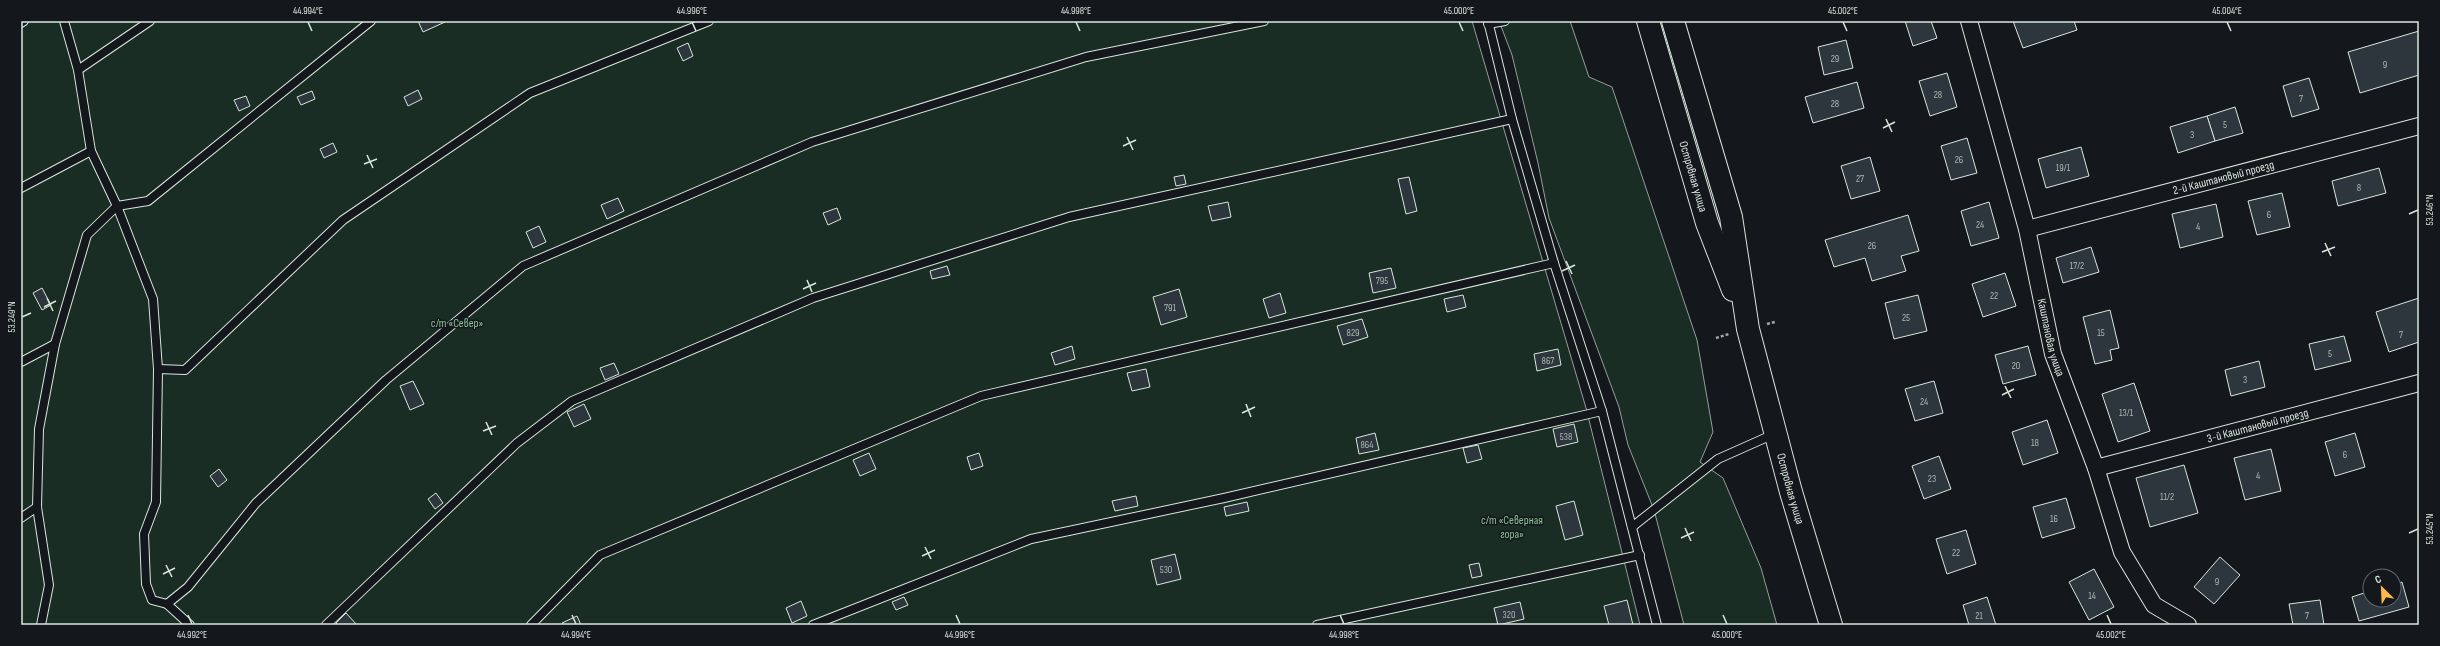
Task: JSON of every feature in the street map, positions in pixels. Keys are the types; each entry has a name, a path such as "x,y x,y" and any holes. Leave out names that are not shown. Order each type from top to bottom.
{"main road":[{"name":"Островная улица","path":"1648,21 1707,223 1748,329"},
{"name":"Островная улица","path":"1673,21 1731,217 1748,329 1790,492 1831,625"}],"street":[{"name":"Каштановая улица","path":"1969,21 2027,229 2053,354 2096,468 2122,552 2154,605 2188,625"},
{"name":"2-й Каштановый проезд","path":"2027,229 2419,126"},
{"name":"3-й Каштановый проезд","path":"2096,468 2419,383"}],"lane":[{"path":"64,21 78,70 91,150 117,206 153,299 158,369 156,502 144,534 148,589 152,600 167,604 190,625"},
{"path":"78,70 150,21"},
{"path":"41,625 49,585 37,506 39,428 55,344 87,235 117,206 148,201 371,21"},
{"path":"158,369 185,370 343,220 530,93 709,21"},
{"path":"167,604 188,587 256,503 375,391 523,266 812,142 1086,58 1264,21"},
{"path":"1505,21 1488,22 1512,119 1554,263 1602,411 1657,625"},
{"path":"326,625 517,443 572,401 791,307 813,298 1069,217 1512,119"},
{"path":"21,188 91,150"},
{"path":"531,625 600,555 982,396 1554,263"},
{"path":"21,362 55,344"},
{"path":"813,625 1031,539 1232,496 1602,411"},
{"path":"1632,527 1718,459 1775,433"},
{"path":"21,518 37,506"},
{"path":"1317,625 1640,555"}],"green space":[{"name":"с/т «Север»","path":"21,21 1472,21 1586,408 1640,625 21,625"},
{"path":"1499,21 1570,21 1589,77 1612,87 1697,340 1713,432 1700,462 1723,478 1761,568 1777,625 1684,625 1654,510 1628,445 1619,407 1549,218 1538,163 1512,55"}],"building":[{"path":"418,21 445,21 445,22 423,32"},
{"path":"1905,21 1931,21 1937,38 1913,46"},
{"path":"2013,21 2074,21 2077,30 2023,48"},
{"path":"2419,31 2419,75 2360,93 2348,52"},
{"path":"1846,40 1853,68 1824,75 1818,47"},
{"path":"688,43 693,56 683,61 677,48"},
{"path":"1947,73 1957,107 1930,116 1919,81"},
{"path":"2309,78 2319,109 2292,117 2283,86"},
{"path":"1857,82 1864,108 1813,123 1805,97"},
{"path":"418,90 422,99 408,106 404,97"},
{"path":"312,91 315,99 301,105 297,97"},
{"path":"246,96 250,106 239,111 234,100"},
{"path":"2235,107 2243,133 2215,141 2207,116"},
{"path":"2207,116 2215,141 2178,153 2170,127"},
{"path":"1967,138 1977,173 1951,180 1941,146"},
{"path":"333,143 337,152 324,158 320,149"},
{"path":"2081,147 2089,176 2046,188 2038,159"},
{"path":"1870,157 1880,191 1851,199 1841,166"},
{"path":"2379,168 2386,193 2338,206 2332,181"},
{"path":"1184,175 1186,184 1176,186 1174,177"},
{"path":"1409,177 1417,211 1406,214 1398,179"},
{"path":"2282,193 2290,227 2257,235 2248,201"},
{"path":"618,198 624,211 607,219 601,205"},
{"path":"1228,202 1231,217 1212,221 1208,206"},
{"path":"1989,202 1999,238 1971,246 1961,211"},
{"path":"2216,204 2223,237 2180,248 2172,214"},
{"path":"837,208 841,219 828,225 823,213"},
{"path":"1908,215 1919,251 1901,256 1906,271 1872,281 1865,258 1834,267 1825,240"},
{"path":"539,226 546,242 533,248 526,232"},
{"path":"2091,247 2099,272 2063,283 2056,258"},
{"path":"947,266 950,275 932,279 930,271"},
{"path":"1391,268 1396,288 1373,293 1369,273"},
{"path":"2005,273 2016,306 1983,317 1972,284"},
{"path":"42,288 51,305 42,310 33,293"},
{"path":"1179,289 1187,317 1161,325 1153,297"},
{"path":"1280,293 1286,313 1269,318 1263,299"},
{"path":"1463,295 1466,307 1447,312 1444,299"},
{"path":"1918,295 1927,331 1894,339 1885,303"},
{"path":"2419,298 2419,342 2389,352 2376,312"},
{"path":"2110,310 2119,348 2110,350 2112,360 2095,364 2083,317"},
{"path":"1362,319 1368,337 1343,345 1337,326"},
{"path":"2344,336 2351,361 2315,370 2309,344"},
{"path":"1072,346 1075,359 1055,365 1051,353"},
{"path":"2028,346 2036,375 2003,384 1995,355"},
{"path":"1558,349 1561,365 1537,371 1534,354"},
{"path":"2259,361 2265,387 2231,396 2225,370"},
{"path":"614,363 619,374 605,380 600,368"},
{"path":"1146,369 1150,387 1132,391 1127,373"},
{"path":"413,381 424,404 410,410 400,386"},
{"path":"1934,381 1943,413 1915,421 1905,389"},
{"path":"2134,383 2150,431 2118,442 2102,394"},
{"path":"584,404 591,419 574,427 567,412"},
{"path":"2047,420 2058,453 2023,465 2012,432"},
{"path":"1574,424 1578,442 1557,447 1553,429"},
{"path":"1375,433 1379,450 1359,454 1356,438"},
{"path":"2355,433 2365,467 2335,476 2325,442"},
{"path":"1478,445 1482,459 1467,463 1463,448"},
{"path":"2271,449 2281,491 2245,500 2234,458"},
{"path":"869,453 876,469 860,476 853,460"},
{"path":"979,453 983,466 971,470 967,457"},
{"path":"1939,456 1951,489 1924,499 1912,466"},
{"path":"2184,465 2198,513 2150,527 2136,478"},
{"path":"219,469 227,480 218,487 210,476"},
{"path":"436,493 443,503 435,509 428,499"},
{"path":"1136,496 1138,506 1115,511 1112,501"},
{"path":"2066,498 2075,528 2042,538 2033,507"},
{"path":"1574,501 1583,535 1565,540 1556,506"},
{"path":"1247,502 1249,511 1226,516 1224,507"},
{"path":"1966,530 1976,564 1947,574 1936,539"},
{"path":"1175,554 1181,579 1157,585 1151,560"},
{"path":"2220,557 2240,575 2214,604 2194,587"},
{"path":"1479,563 1482,576 1472,578 1469,565"},
{"path":"2094,569 2114,607 2089,620 2069,582"},
{"path":"2402,582 2409,607 2359,621 2352,597 2362,594 2362,608 2402,608"},
{"path":"904,597 908,605 896,610 892,602"},
{"path":"1987,597 1996,625 1969,625 1963,605"},
{"path":"1627,600 1633,625 1609,625 1604,606"},
{"path":"2320,600 2324,625 2293,625 2289,604"},
{"path":"801,601 807,616 792,623 786,608"},
{"path":"1520,602 1524,619 1498,625 1494,608"},
{"path":"346,613 357,625 337,625 336,623"},
{"path":"577,616 581,625 563,625 562,623"}],"park label":[{"name":"с/т «Северная гора»","path":"1512,527"}]}
